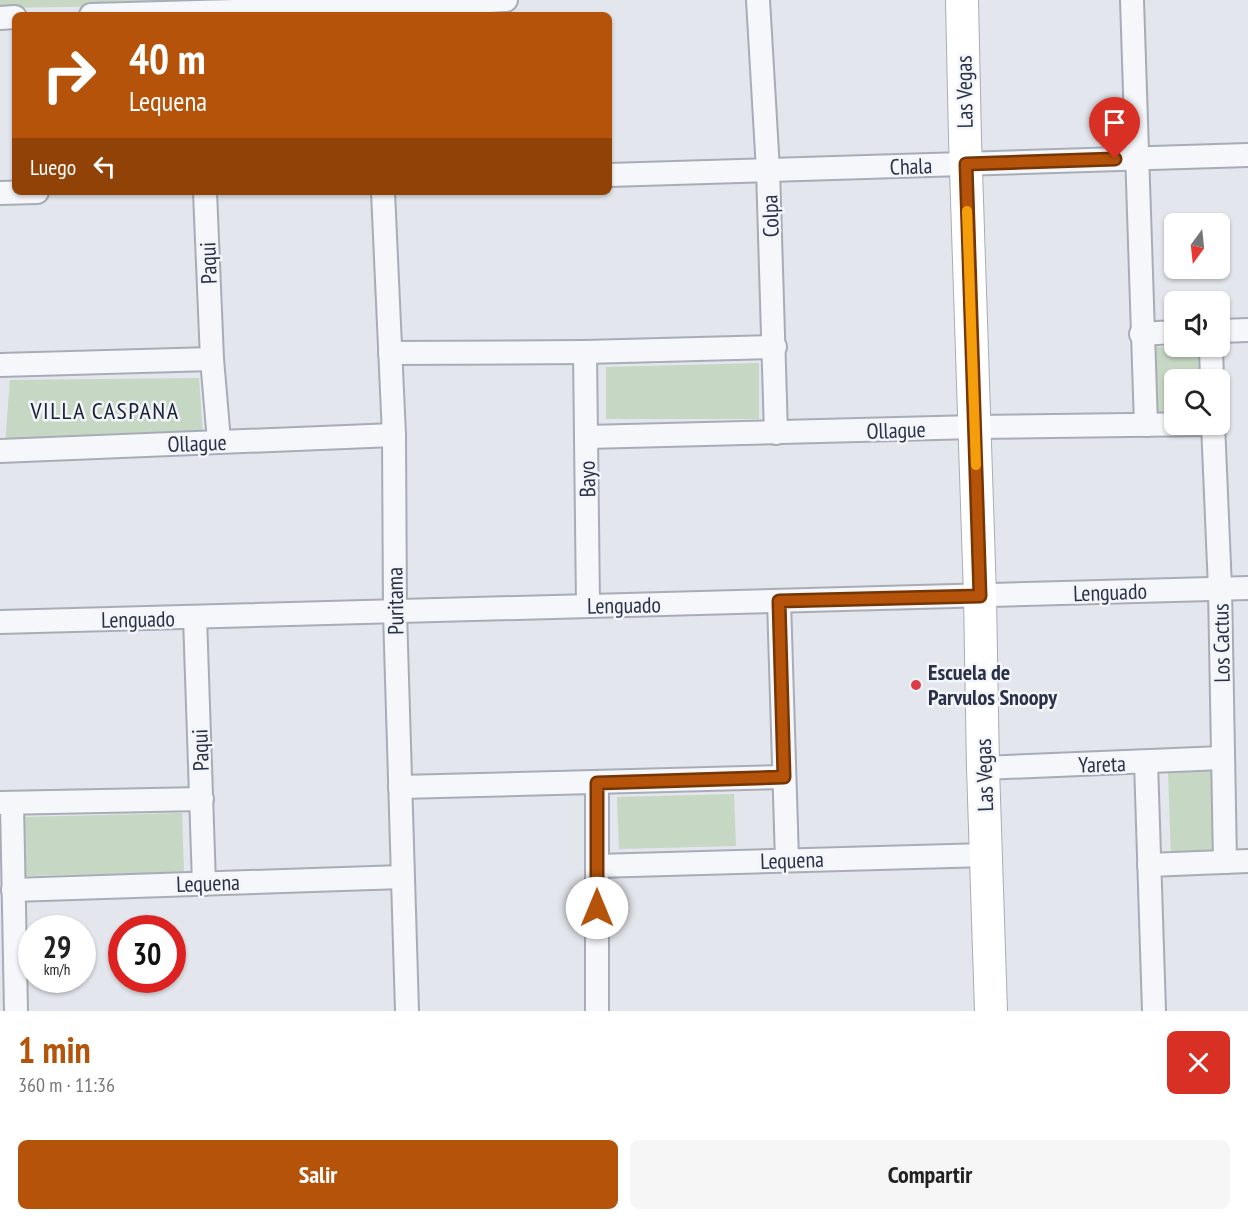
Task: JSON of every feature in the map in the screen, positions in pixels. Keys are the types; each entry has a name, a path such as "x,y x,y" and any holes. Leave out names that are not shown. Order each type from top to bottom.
{"main road":[{"name":"Las Vegas","path":"962,0 980,596 982,768 991,1011"}],"street":[{"path":"128,12 203,6 379,7 506,0"},
{"name":"Colpa","path":"758,0 768,170 776,433"},
{"path":"1132,0 1146,425"},
{"name":"Chala","path":"612,175 1248,155"},
{"name":"Paqui","path":"205,195 212,359 219,441"},
{"name":"Puritama","path":"383,195 394,435 395,612 407,1011"},
{"path":"1230,331 1248,330"},
{"path":"1142,334 1164,333"},
{"path":"390,353 585,352 775,347"},
{"name":"Bayo","path":"585,352 588,606"},
{"path":"0,365 212,359"},
{"name":"Ollague","path":"587,437 1164,425"},
{"name":"Ollague","path":"0,451 394,435"},
{"name":"Los Cactus","path":"1213,435 1220,588 1225,862"},
{"name":"Lenguado","path":"0,622 1248,588"},
{"path":"779,601 787,860"},
{"name":"Paqui","path":"195,617 204,884"},
{"name":"Yareta","path":"982,768 1222,758"},
{"path":"1146,762 1155,1011"},
{"path":"400,787 784,777"},
{"path":"597,783 597,1011"},
{"path":"16,1011 13,890 6,803 202,799"},
{"name":"Lequena","path":"597,866 987,855"},
{"path":"1149,865 1248,861"},
{"name":"Lequena","path":"13,890 402,877"}],"green space":[{"path":"0,0 194,0 194,5 0,8"},
{"path":"1153,347 1164,347 1164,357 1202,357 1202,369 1164,369 1164,418 1156,418"},
{"path":"759,363 759,419 606,419 606,367"},
{"path":"199,378 203,436 5,444 10,380"},
{"path":"1214,767 1217,857 1171,859 1168,770"},
{"path":"734,794 736,846 619,849 617,797"},
{"path":"182,813 184,872 26,876 24,817"}],"slow traffic":[{"path":"967,211 976,465"}],"place":[{"name":"Escuela de Parvulos Snoopy","path":"916,685"}],"district":[{"name":"VILLA CASPANA","path":"105,410"}],"route":[{"path":"597,908 597,783 784,777 779,601 980,596 966,164 1115,159"}]}
